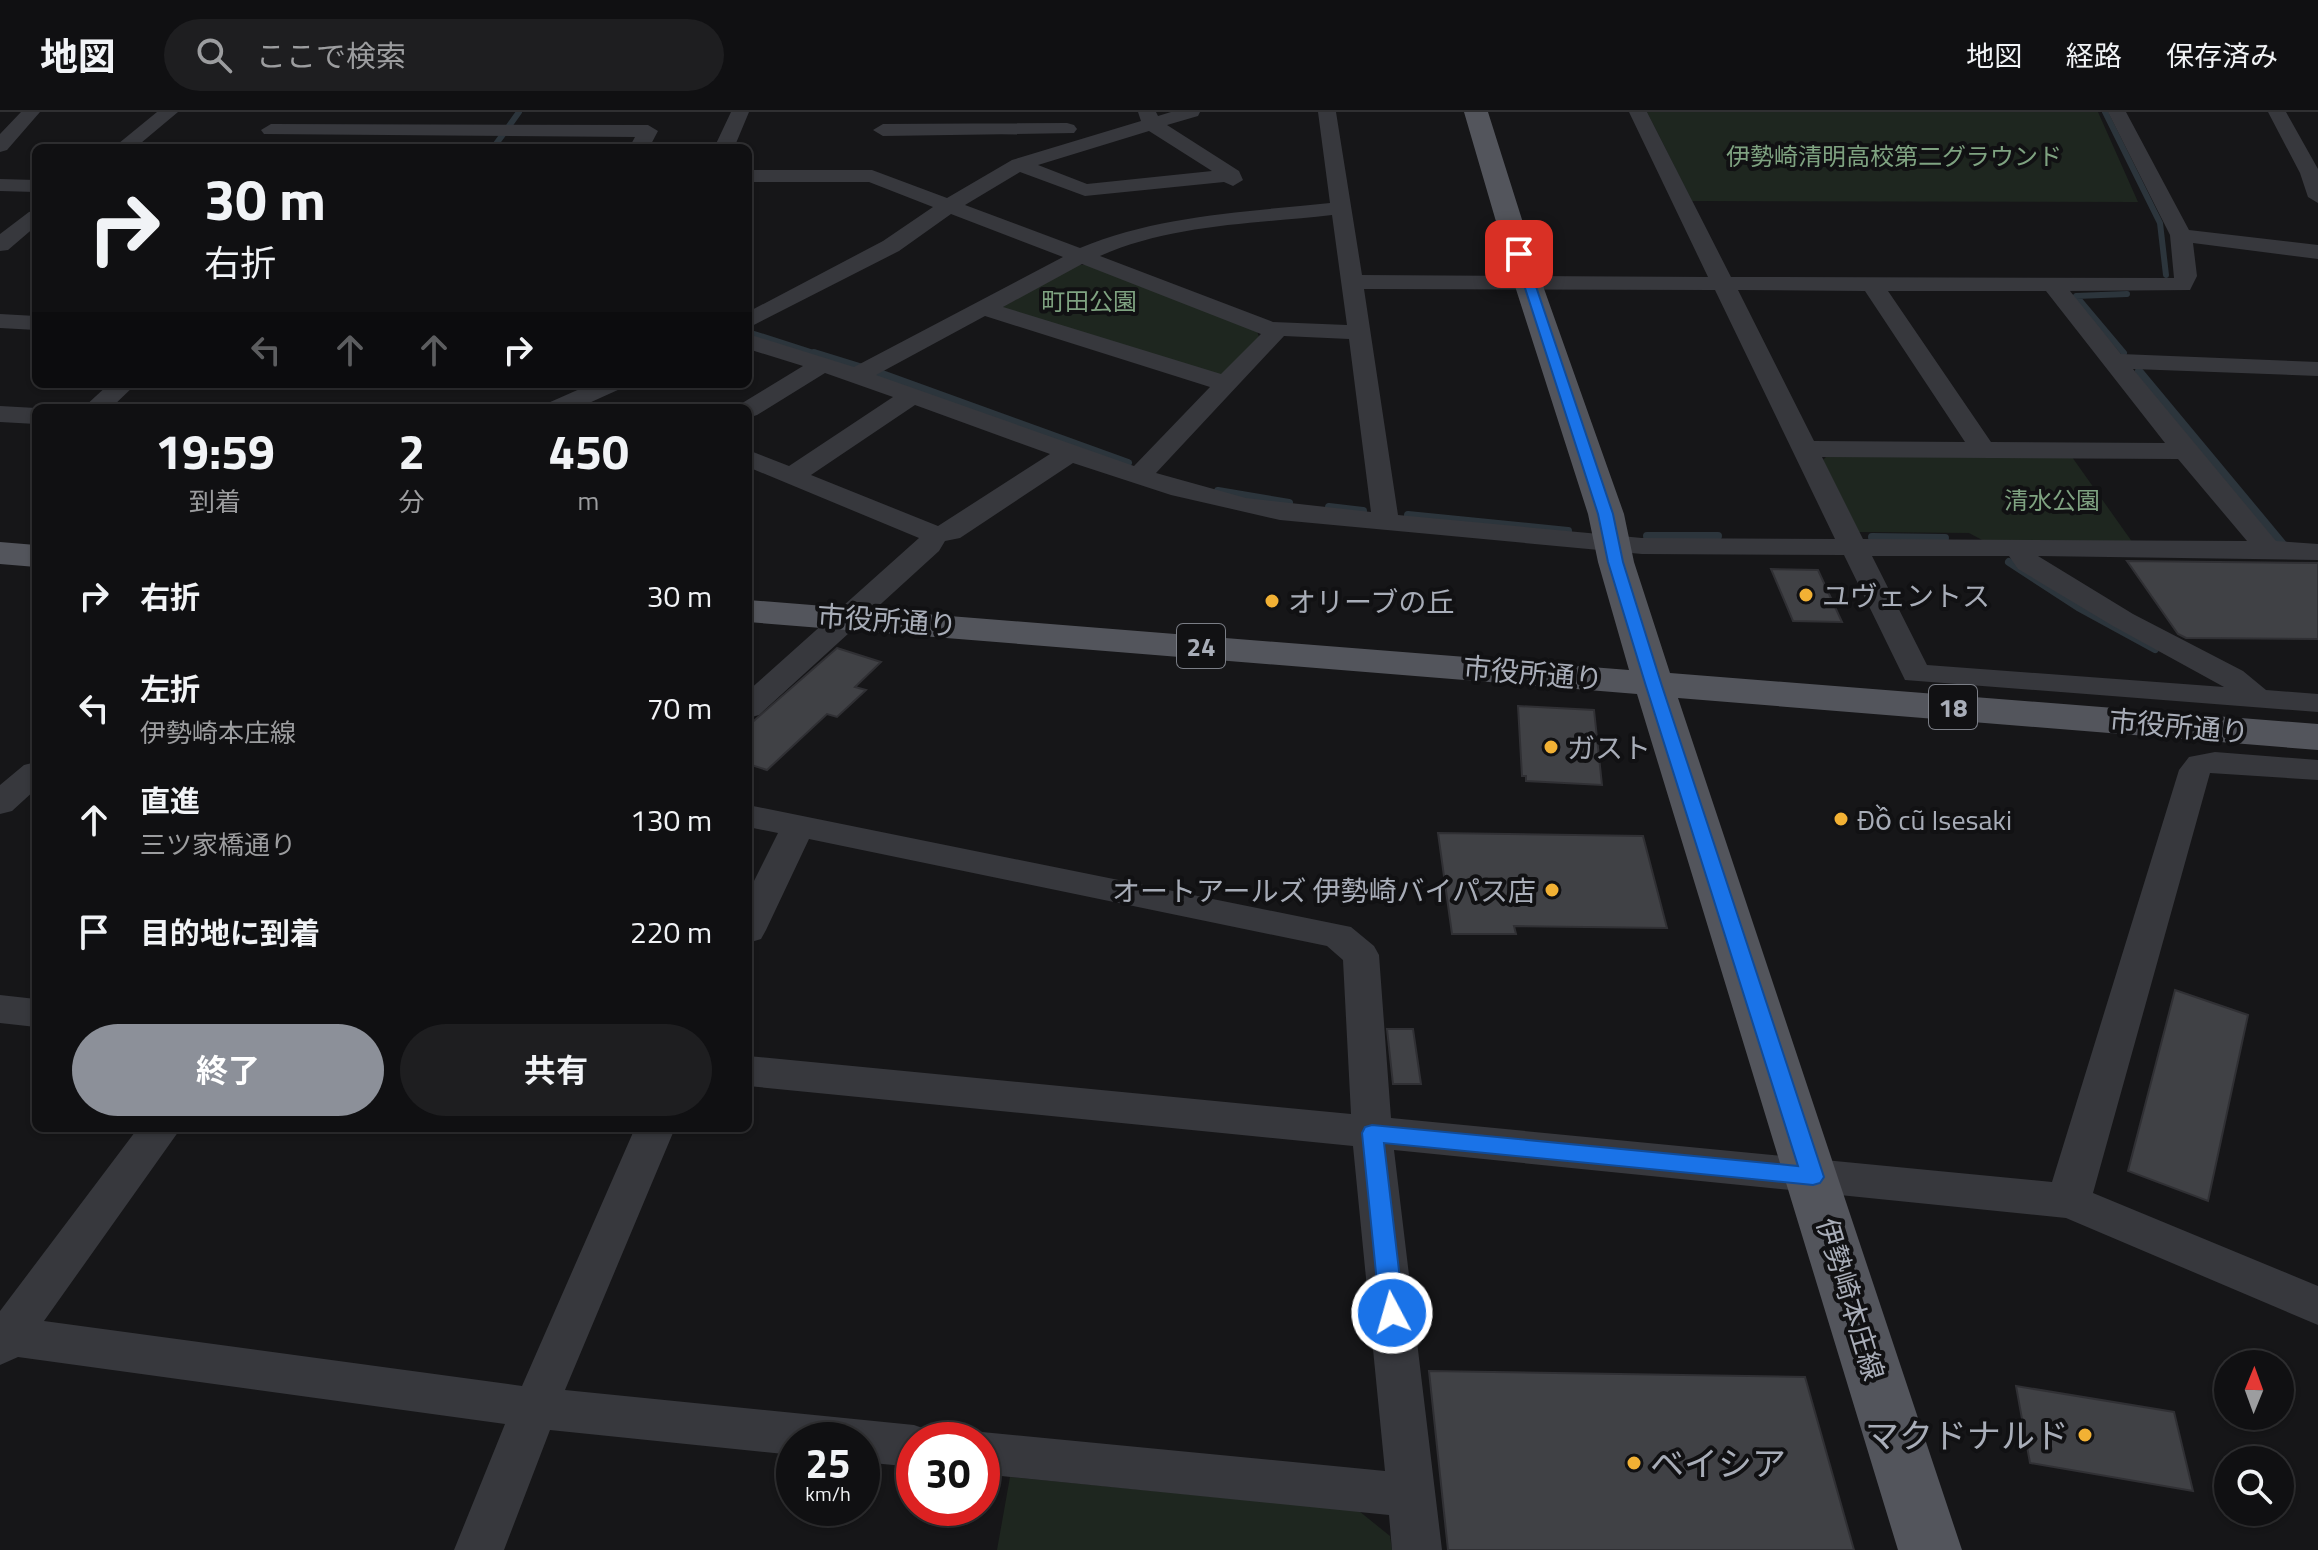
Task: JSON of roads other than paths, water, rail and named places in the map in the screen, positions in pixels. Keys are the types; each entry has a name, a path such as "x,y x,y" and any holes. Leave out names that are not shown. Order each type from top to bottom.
{"main road":[{"name":"伊勢崎本庄線","path":"1476,112 1528,283 1606,514 1653,683 1930,1550"},
{"path":"0,553 32,556"},
{"name":"市役所通り","path":"752,611 1653,683 2255,715 2318,737"}],"street":[{"path":"0,146 31,112"},
{"path":"128,144 169,112"},
{"path":"260,144 286,112"},
{"path":"510,144 532,112"},
{"path":"726,144 740,112"},
{"path":"752,175 879,145 1070,129 1191,112"},
{"path":"1327,112 1385,506 1383,523"},
{"path":"1638,112 1916,673 2255,715 2318,703"},
{"path":"1352,282 2182,285 2186,276 2181,235 2117,112"},
{"path":"2277,112 2310,173 2318,197"},
{"path":"1149,118 1232,175 1243,218"},
{"path":"752,319 891,246 1070,129"},
{"path":"271,130 648,131 641,144"},
{"path":"879,145 948,206 1276,331 1359,332"},
{"path":"1019,164 1085,190 1232,175"},
{"path":"0,185 32,186"},
{"path":"858,375 1081,256 1145,231 1341,208"},
{"path":"4,239 32,219"},
{"path":"2181,235 2318,252"},
{"path":"1873,285 1983,450"},
{"path":"2054,286 2185,451 2263,542 2263,549"},
{"path":"982,308 1227,384"},
{"path":"0,321 32,323"},
{"path":"1138,477 1276,331"},
{"path":"752,342 858,375 1138,477 1230,505 1612,544 2318,552"},
{"path":"2114,361 2318,369"},
{"path":"752,408 823,364"},
{"path":"101,404 119,388"},
{"path":"566,404 601,388 623,404"},
{"path":"790,477 913,395"},
{"path":"0,414 32,416"},
{"path":"1803,449 2185,451"},
{"path":"752,460 935,535 950,532 1070,453"},
{"path":"752,704 929,545 935,535"},
{"path":"2017,548 2028,563 2123,620 2232,678 2255,715"},
{"path":"2071,1202 2073,1181 2195,770 2201,764 2215,762 2318,770"},
{"path":"0,803 32,775"},
{"path":"752,817 1338,936 1361,955 1372,1133 1417,1550"},
{"path":"752,922 798,826"},
{"path":"0,1009 32,1013"},
{"path":"752,1071 2071,1202 2318,1306"},
{"path":"158,1132 4,1341 535,1408 776,1432"},
{"path":"479,1550 535,1408 653,1132"},
{"path":"1000,1455 1373,1493 1411,1493"}],"waterway":[{"path":"509,126 519,112"},
{"path":"2105,112 2160,223 2166,275"},
{"path":"496,144 504,133"},
{"path":"2124,353 2076,296 2127,294"},
{"path":"752,333 820,355"},
{"path":"814,353 882,374 1128,463"},
{"path":"2139,371 2282,543"},
{"path":"1218,491 1289,503"},
{"path":"1329,507 1363,511"},
{"path":"1408,515 1568,531"},
{"path":"1647,536 1718,536"},
{"path":"1872,537 1945,538"},
{"path":"2009,562 2078,607 2155,649"}],"place":[{"name":"ユヴェントス","path":"1806,595"},
{"name":"オリーブの丘","path":"1272,601"},
{"name":"ガスト","path":"1551,747"},
{"name":"Đồ cũ Isesaki","path":"1841,819"},
{"name":"オートアールズ 伊勢崎バイパス店","path":"1552,890"},
{"name":"マクドナルド","path":"2085,1435"},
{"name":"ベイシア","path":"1634,1463"}],"park label":[{"name":"伊勢崎清明高校第二グラウンド","path":"1894,156"},
{"name":"町田公園","path":"1089,301"},
{"name":"清水公園","path":"2052,500"}]}
